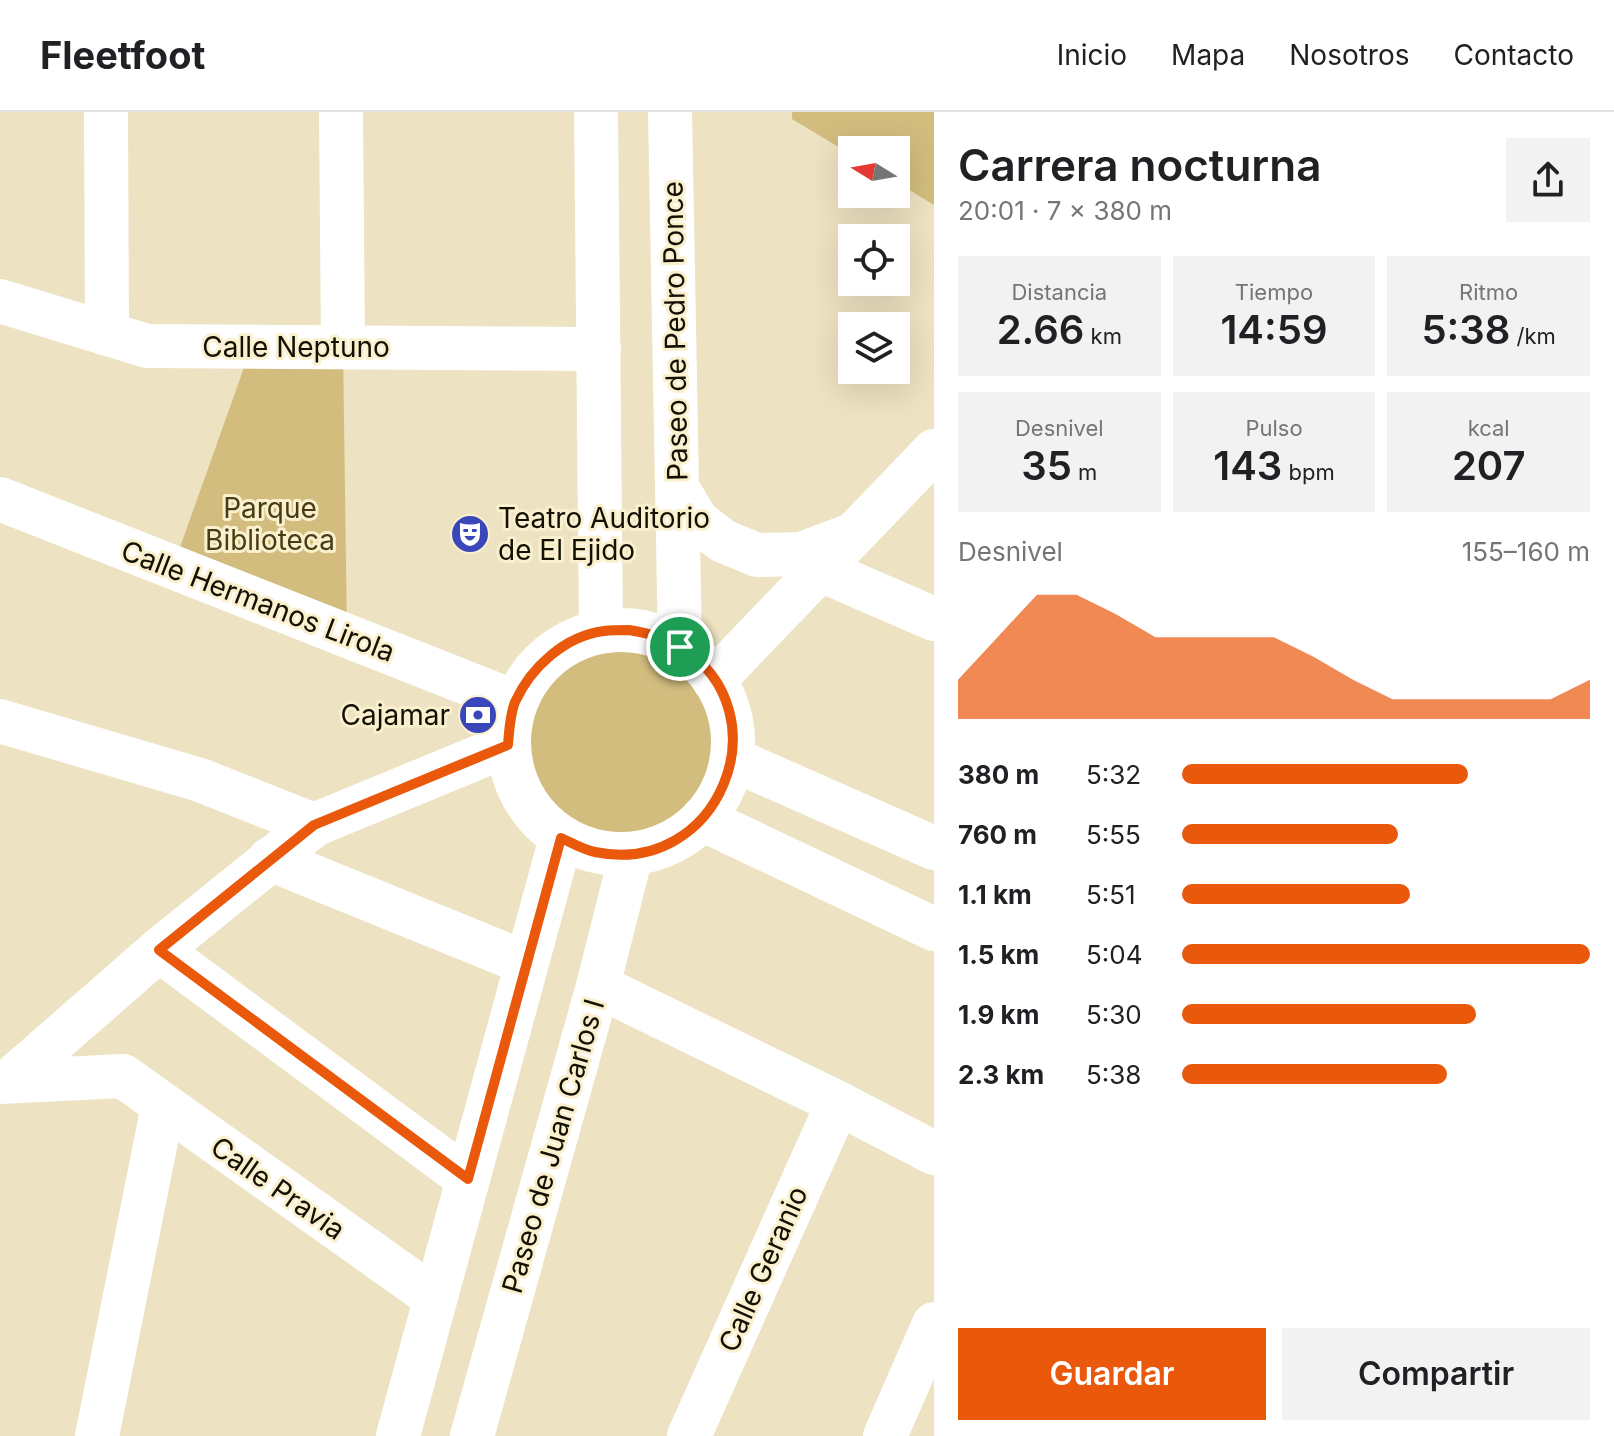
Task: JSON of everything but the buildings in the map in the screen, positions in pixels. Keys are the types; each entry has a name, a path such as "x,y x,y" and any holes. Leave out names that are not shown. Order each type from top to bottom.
{"street":[{"path":"106,112 107,334"},
{"path":"341,112 343,347"},
{"path":"596,112 601,631"},
{"name":"Paseo de Pedro Ponce","path":"670,112 680,647"},
{"name":"Calle Neptuno","path":"0,301 147,346 599,349"},
{"path":"714,680 934,451"},
{"path":"678,489 697,521 723,541 757,555 801,554 852,536"},
{"name":"Calle Hermanos Lirola","path":"0,499 515,702"},
{"path":"821,570 934,619"},
{"path":"629,630 656,635 680,647 699,661 714,680 727,705 732,732 732,759 722,792 702,819 682,837 657,849 631,855 595,852 561,838 534,813 515,781 508,745 515,702 535,669 565,644 601,631 629,630"},
{"path":"0,721 200,780 314,825"},
{"path":"4,1081 314,825 508,745"},
{"path":"732,759 934,848"},
{"path":"702,819 934,929"},
{"path":"398,1436 561,838"},
{"name":"Paseo de Juan Carlos I","path":"472,1436 598,986 631,855"},
{"path":"270,859 526,963"},
{"path":"159,950 468,1179"},
{"path":"598,986 934,1153"},
{"name":"Calle Pravia","path":"4,1081 123,1076 435,1298"},
{"name":"Calle Geranio","path":"689,1436 838,1103"},
{"path":"97,1436 163,1106"},
{"path":"885,1436 934,1324"}],"green space":[{"path":"792,112 934,112 934,205 910,190 910,136 838,136 838,147 792,119"},
{"name":"Parque Biblioteca","path":"343,347 347,636 173,567 251,348"},
{"path":"621,645 658,652 690,673 711,705 718,742 711,779 690,811 658,832 621,839 584,832 552,811 531,779 524,742 531,705 552,673 584,652"}],"place":[{"name":"Teatro Auditorio de El Ejido","path":"470,534"},
{"name":"Cajamar","path":"478,715"}],"route":[{"path":"629,630 656,635 680,647 699,661 714,680 727,705 732,732 732,759 722,792 702,819 682,837 657,849 631,855 595,852 561,838 468,1179 159,950 314,825 508,745 515,702 535,669 565,644 601,631 629,630"}]}
